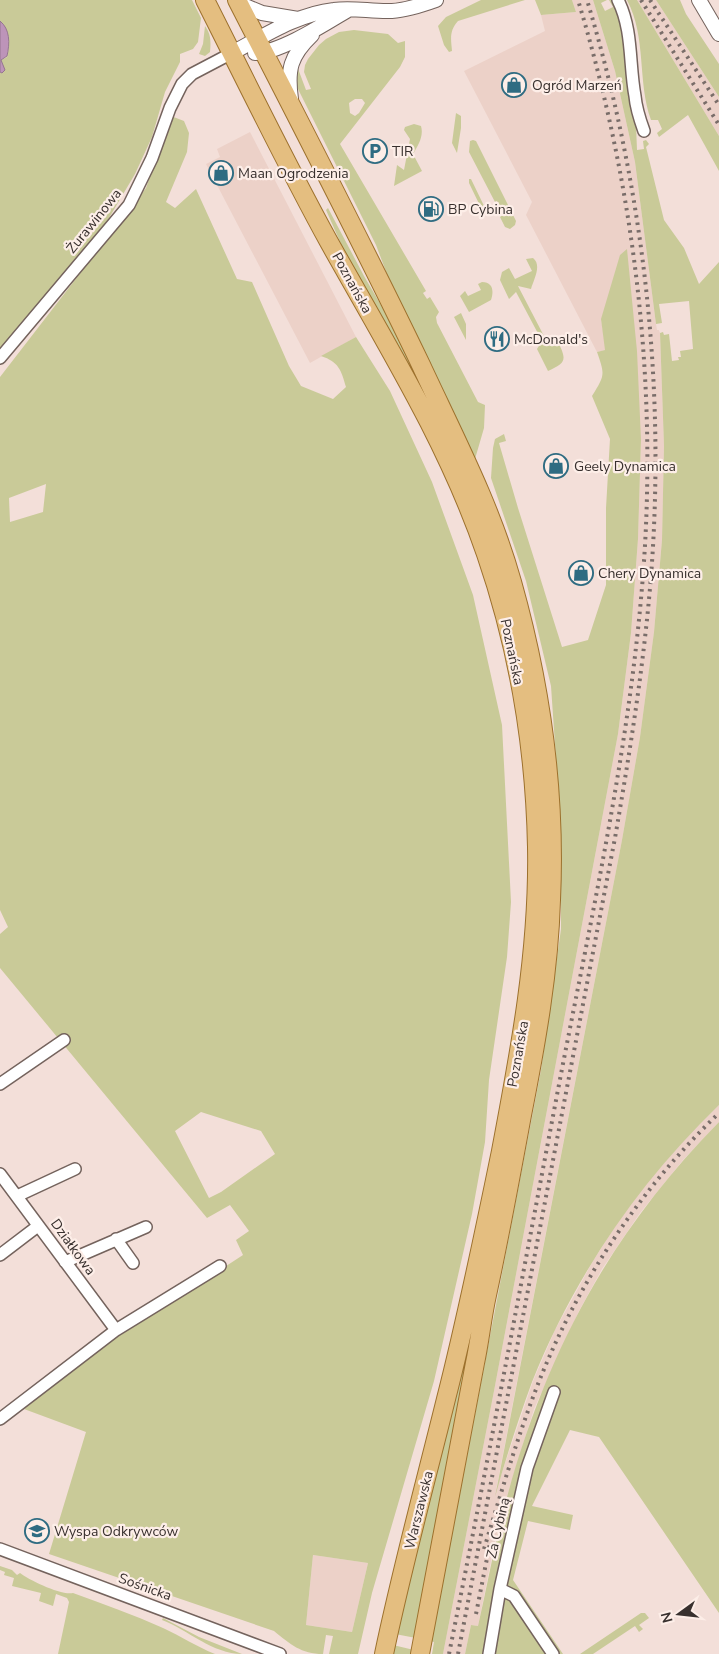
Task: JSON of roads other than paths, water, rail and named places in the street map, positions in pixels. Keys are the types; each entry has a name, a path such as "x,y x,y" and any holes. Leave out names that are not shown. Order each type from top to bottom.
{"main road":[{"name":"Poznańska","path":"205,0 310,208 424,411 456,479 481,541 498,593 513,653 522,701 534,782 537,846 536,898 531,966 503,1139 482,1246 454,1366"},
{"name":"Poznańska","path":"237,2 395,312 450,426 486,507 512,580 541,714 547,758 552,833 548,951 544,990 530,1075 474,1370"},
{"name":"Warszawska","path":"384,1654 454,1366"},
{"name":"Warszawska","path":"420,1654 474,1370"}],"street":[{"path":"260,46 298,19 322,12 351,9 390,11 436,0"},
{"path":"618,0 631,48 634,96 644,131"},
{"path":"699,0 719,34"},
{"path":"237,2 262,13 298,19"},
{"path":"232,53 321,26 351,9"},
{"path":"293,111 289,83 291,66 297,50 321,26"},
{"name":"Żurawinowa","path":"0,358 129,205 152,158 170,108 182,84 192,74 232,53"},
{"path":"0,1084 64,1040"},
{"path":"17,1196 75,1169"},
{"name":"Działkowa","path":"0,1174 116,1330"},
{"path":"0,1255 38,1226"},
{"path":"65,1262 146,1227"},
{"path":"116,1239 133,1263"},
{"path":"0,1419 116,1330 220,1266"},
{"name":"Za Cybiną","path":"489,1654 500,1589 527,1468 554,1392"},
{"name":"Sośnicka","path":"0,1549 280,1654"},
{"path":"500,1589 514,1596 553,1654"}],"railway":[{"path":"449,1654 598,888 629,701 643,575 647,502 647,429 644,357 637,284 614,141 578,0"},
{"path":"458,1654 615,838 645,642 651,576 655,503 655,430 646,285 623,141 587,0"},
{"path":"641,0 719,125"},
{"path":"650,0 719,105"},
{"path":"484,1549 534,1395 558,1338 576,1302 617,1234 640,1202 691,1141 719,1113"},
{"path":"476,1614 490,1543"}],"place":[{"name":"Ogród Marzeń","path":"514,85"},
{"name":"TIR","path":"375,151"},
{"name":"Maan Ogrodzenia","path":"221,173"},
{"name":"BP Cybina","path":"431,209"},
{"name":"McDonald's","path":"497,339"},
{"name":"Geely Dynamica","path":"556,466"},
{"name":"Chery Dynamica","path":"581,573"},
{"name":"Wyspa Odkrywców","path":"37,1531"}]}
